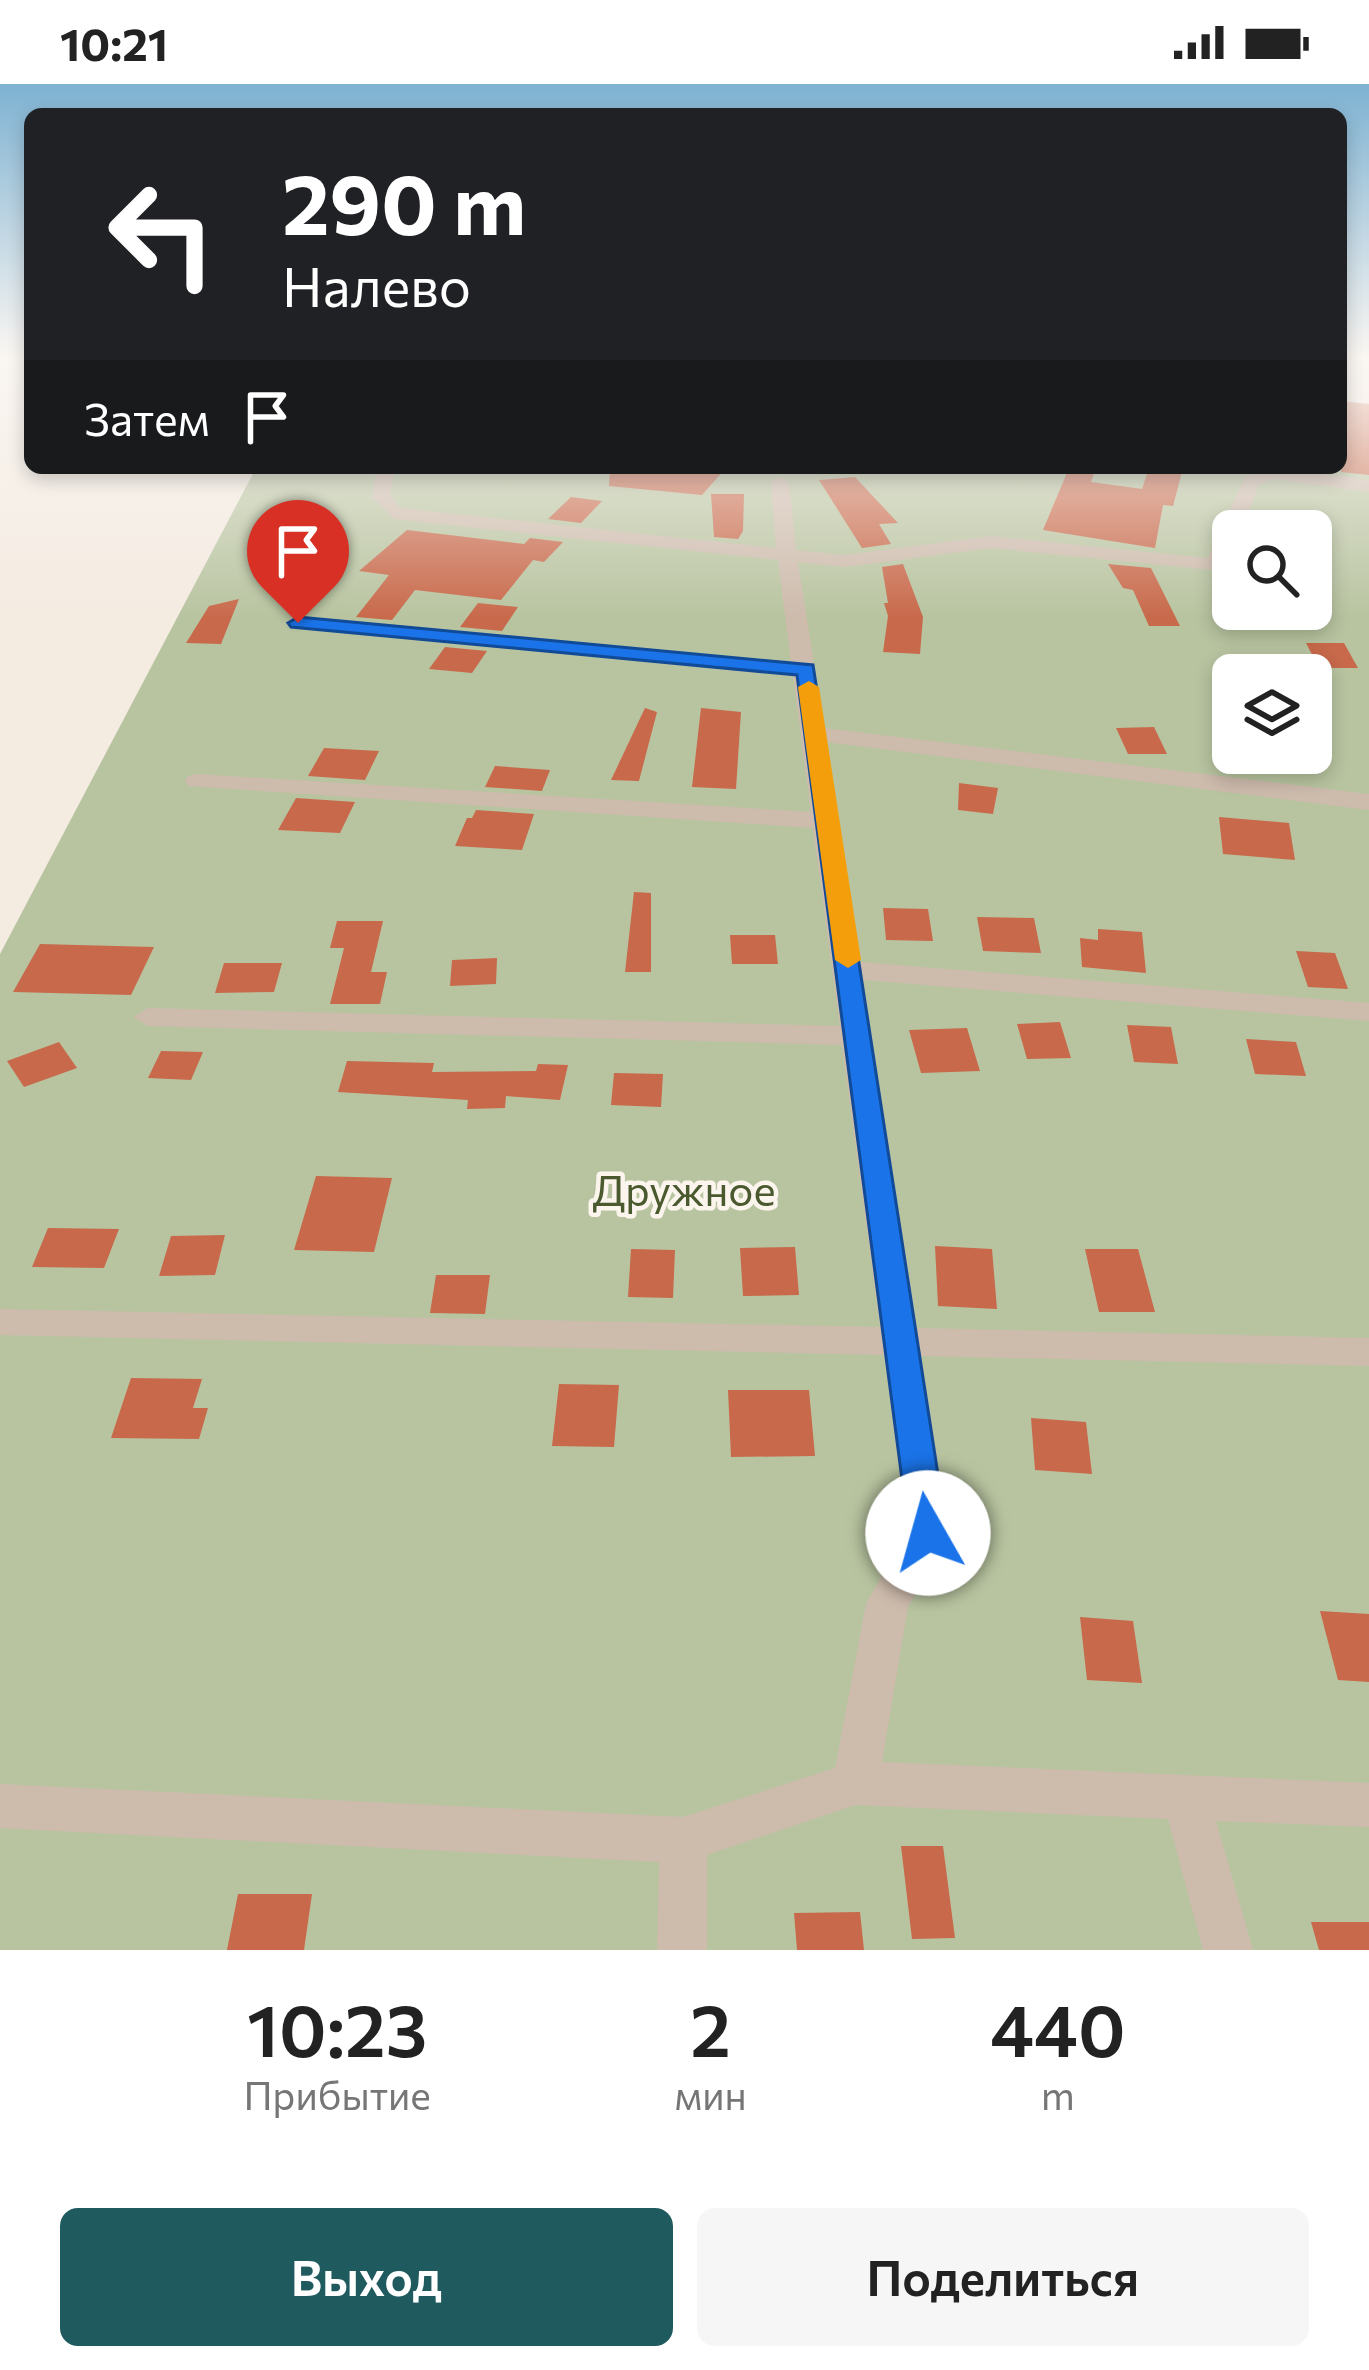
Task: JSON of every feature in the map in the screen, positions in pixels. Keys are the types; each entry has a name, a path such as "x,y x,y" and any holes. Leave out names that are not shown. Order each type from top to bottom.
{"street":[{"path":"385,474 381,496 394,513 787,556 875,560 992,542 1212,564 1221,559 1251,481 1268,474"},
{"path":"1279,474 1369,486"},
{"path":"780,482 824,821 928,1533 887,1604 856,1783"},
{"path":"298,623 806,670"},
{"path":"815,734 1369,802"},
{"path":"197,782 824,821"},
{"path":"849,970 1369,1012"},
{"path":"148,1017 858,1036"},
{"path":"0,1322 1369,1352"},
{"path":"0,1807 683,1840 856,1783 1007,1787 1187,1801 1369,1805"},
{"path":"1187,1801 1228,1950"},
{"path":"682,1950 683,1840"}],"green space":[{"name":"Дружное","path":"1363,443 1369,443 1369,1950 0,1950 0,954 253,474 1347,474 1347,461"}],"building":[{"path":"1347,443 1369,443 1369,475 1347,473"},
{"path":"610,474 721,474 702,495 609,486"},
{"path":"1066,474 1094,474 1091,482 1142,489 1147,474 1181,474 1173,506 1163,505 1155,548 1043,530"},
{"path":"855,477 898,523 879,524 891,544 862,548 819,480"},
{"path":"711,494 744,494 743,531 738,539 714,537"},
{"path":"571,497 602,501 581,523 548,519"},
{"path":"407,530 524,544 530,538 563,542 544,562 533,560 501,600 415,590 392,620 356,617 389,575 359,571"},
{"path":"903,564 923,617 920,654 883,652 888,616 884,603 888,603 882,567"},
{"path":"1108,564 1151,568 1180,626 1149,626 1133,590 1123,588"},
{"path":"239,599 221,644 186,643 209,606"},
{"path":"478,603 518,607 502,631 460,627"},
{"path":"1306,643 1344,643 1358,668 1332,668 1332,654 1312,654"},
{"path":"445,647 487,651 472,673 429,669"},
{"path":"645,708 657,712 639,781 611,780"},
{"path":"701,708 741,712 736,789 692,787"},
{"path":"1154,727 1167,754 1128,754 1116,728"},
{"path":"324,748 379,751 365,780 308,776"},
{"path":"495,766 550,770 542,791 485,787"},
{"path":"959,783 998,788 993,814 958,810"},
{"path":"296,798 355,802 340,833 278,830"},
{"path":"476,810 534,814 522,850 455,846 467,818"},
{"path":"1219,817 1289,823 1295,860 1223,854"},
{"path":"634,892 651,893 651,972 625,972"},
{"path":"883,908 928,909 933,941 886,940"},
{"path":"977,917 1034,918 1041,953 983,951"},
{"path":"337,921 383,921 371,972 387,972 380,1004 330,1004 344,948 330,948"},
{"path":"1098,929 1142,932 1146,973 1082,967 1080,938 1098,940"},
{"path":"730,935 775,935 778,964 732,964"},
{"path":"40,944 154,947 131,995 13,992"},
{"path":"1296,951 1335,953 1348,989 1308,987"},
{"path":"497,958 496,984 450,986 452,960"},
{"path":"224,963 282,963 274,992 215,993"},
{"path":"1060,1022 1071,1058 1027,1059 1017,1024"},
{"path":"1127,1025 1171,1027 1178,1064 1134,1062"},
{"path":"967,1028 980,1071 921,1073 909,1030"},
{"path":"1246,1039 1296,1042 1306,1076 1255,1074"},
{"path":"59,1042 77,1068 24,1087 7,1061"},
{"path":"161,1051 203,1052 191,1080 148,1078"},
{"path":"347,1061 434,1063 432,1072 536,1071 538,1064 568,1065 560,1100 506,1096 505,1108 467,1109 468,1100 338,1092"},
{"path":"614,1073 663,1074 661,1107 611,1105"},
{"path":"316,1176 392,1178 374,1252 294,1250"},
{"path":"48,1228 119,1229 104,1268 32,1267"},
{"path":"225,1235 215,1275 159,1276 171,1236"},
{"path":"935,1246 992,1249 997,1309 938,1306"},
{"path":"795,1247 799,1295 743,1296 740,1248"},
{"path":"631,1249 675,1250 673,1298 628,1297"},
{"path":"1085,1249 1138,1249 1155,1312 1099,1312"},
{"path":"436,1275 490,1275 485,1314 430,1313"},
{"path":"131,1378 202,1379 193,1408 208,1408 199,1439 111,1438"},
{"path":"559,1384 619,1385 614,1447 552,1446"},
{"path":"728,1390 809,1390 815,1456 731,1457"},
{"path":"1031,1418 1086,1422 1092,1474 1035,1470"},
{"path":"1320,1611 1369,1614 1369,1682 1338,1680"},
{"path":"1080,1617 1133,1621 1142,1683 1087,1680"},
{"path":"901,1846 943,1846 955,1938 912,1939"},
{"path":"238,1894 312,1894 304,1950 227,1950"},
{"path":"860,1912 864,1950 797,1950 794,1913"},
{"path":"1311,1922 1369,1922 1369,1950 1319,1950"}],"slow traffic":[{"path":"809,687 824,821 848,960"}],"route":[{"path":"298,623 806,670 928,1533"}]}
